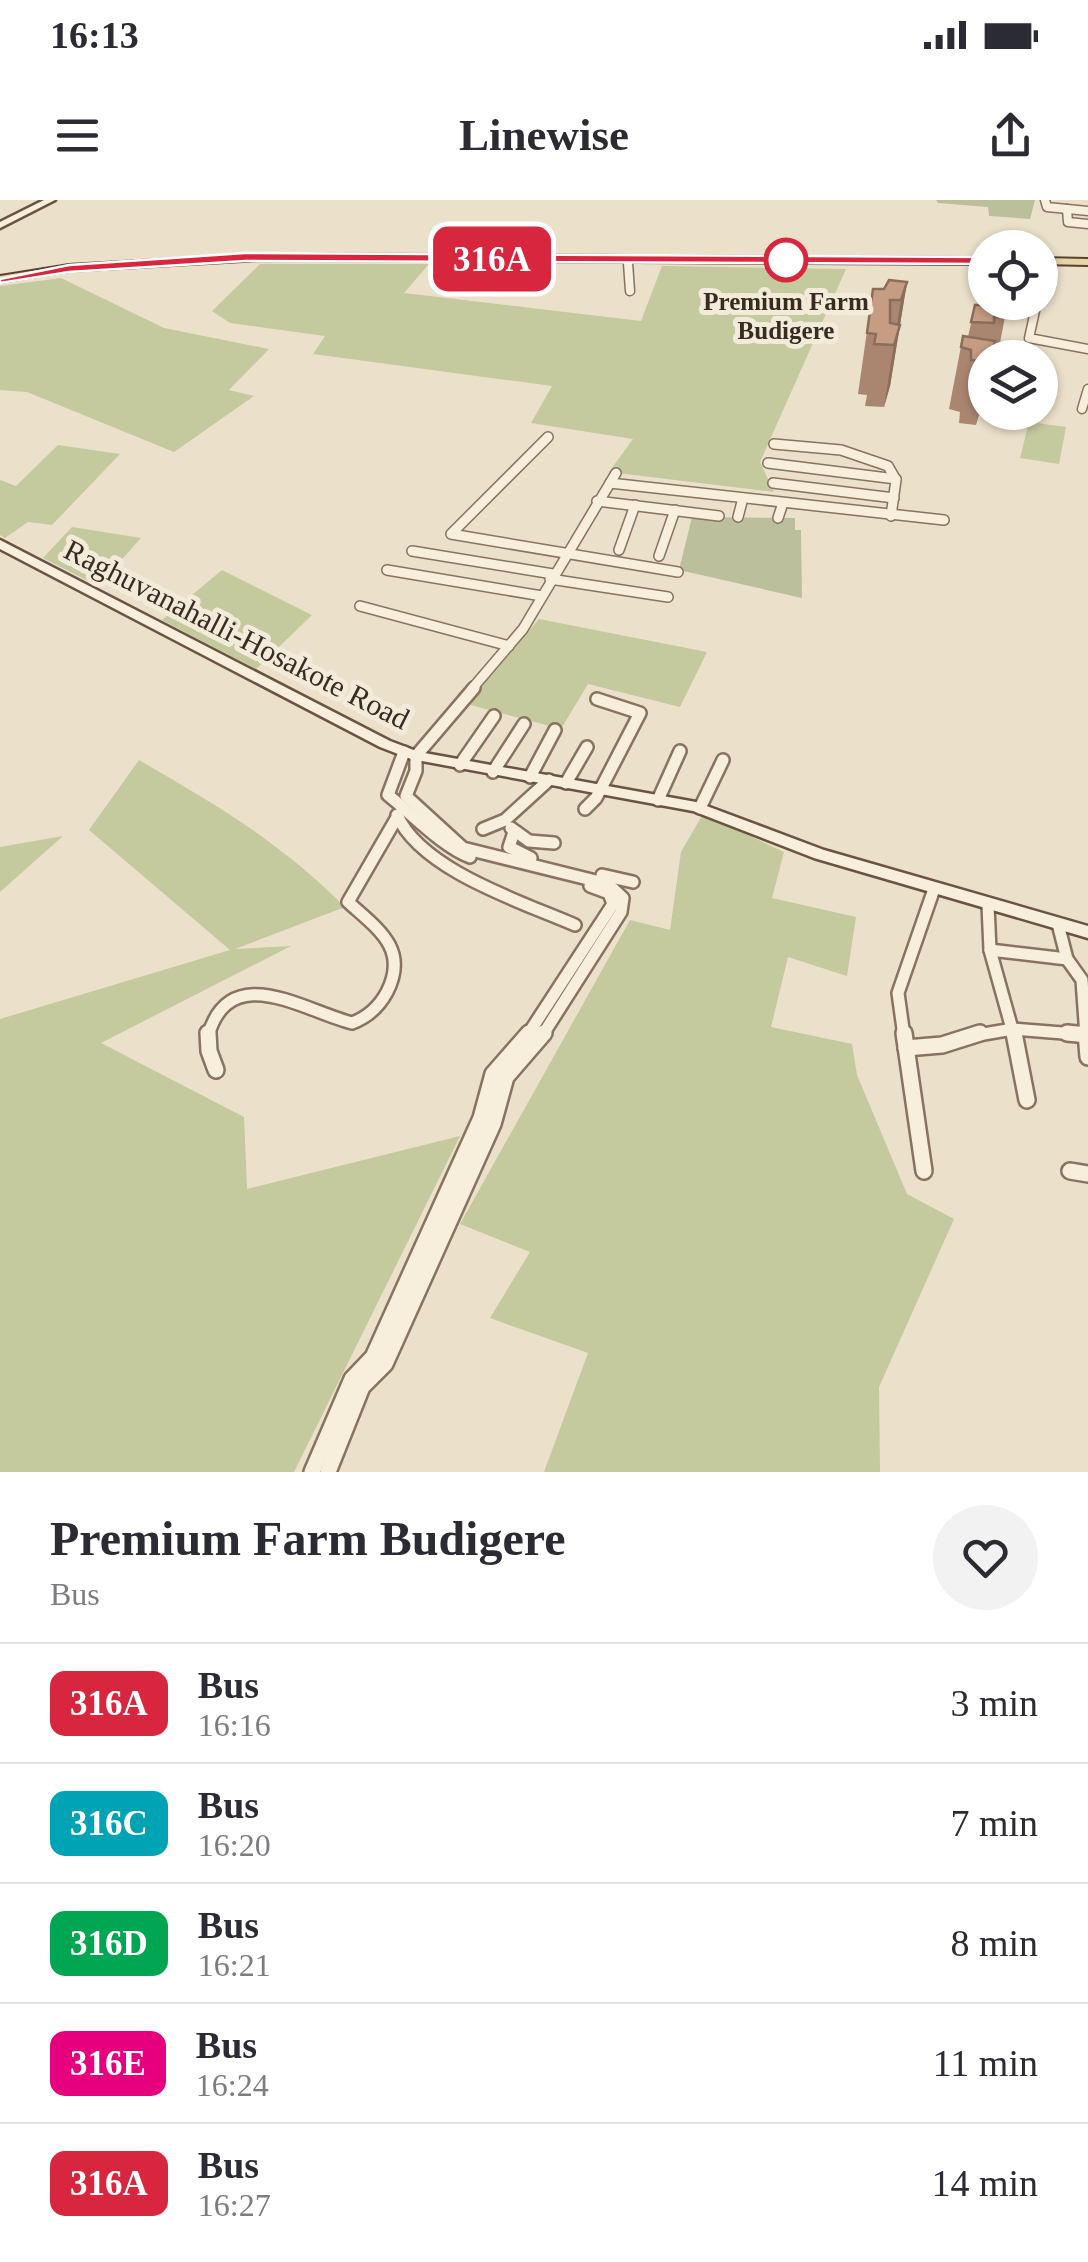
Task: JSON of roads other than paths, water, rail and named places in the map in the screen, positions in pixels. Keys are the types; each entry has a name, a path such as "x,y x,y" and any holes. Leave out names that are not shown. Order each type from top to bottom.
{"main road":[{"path":"0,225 51,200"},
{"path":"0,281 69,268 245,257 968,263"},
{"path":"0,281 112,268 244,261 653,261"},
{"path":"1058,263 1088,264"},
{"name":"Raghuvanahalli-Hosakote Road","path":"0,544 410,754 700,808 819,854 1088,931"}],"street":[{"path":"1045,200 1047,207 1088,211"},
{"path":"1066,209 1068,222 1088,224"},
{"path":"628,262 630,291"},
{"path":"1033,320 1029,338 1088,349"},
{"path":"1082,410 1088,389"},
{"path":"548,437 451,534 678,572"},
{"path":"774,444 869,455 890,469 896,479 891,516"},
{"path":"768,462 896,479"},
{"path":"312,1472 349,1384 371,1360 494,1124 506,1077 621,912 615,894 454,853 386,793 410,754 509,646 616,473"},
{"path":"610,483 944,520"},
{"path":"773,483 894,498"},
{"path":"738,518 743,498"},
{"path":"597,501 718,516"},
{"path":"778,518 783,503"},
{"path":"618,550 635,506"},
{"path":"660,556 675,510"},
{"path":"412,551 668,597"},
{"path":"387,570 542,596"},
{"path":"360,606 509,646"},
{"path":"586,809 640,714 636,709 597,700"},
{"path":"460,765 494,716"},
{"path":"492,772 524,724"},
{"path":"530,777 556,730"},
{"path":"566,783 587,748"},
{"path":"658,800 680,751"},
{"path":"700,808 722,760"},
{"path":"483,829 505,820 549,780"},
{"path":"402,808 405,836 445,865 575,924"},
{"path":"216,1070 206,1050 208,1032 233,996 245,992 272,996 352,1023 370,1016 383,998 396,976 399,956 394,945 348,902 402,808"},
{"path":"505,820 514,832 530,841 554,842"},
{"path":"514,832 509,847 522,855 633,882"},
{"path":"924,1171 898,993 934,889"},
{"path":"988,905 990,950 1013,1030 1027,1100"},
{"path":"1058,924 1067,959 1082,980 1088,1057"},
{"path":"990,950 1067,959"},
{"path":"906,1048 942,1045 984,1032 1087,1035"},
{"path":"1070,1171 1088,1174"},
{"path":"328,1472 362,1387 385,1364 431,1245"}],"place":[{"name":"Premium Farm Budigere","path":"786,260"}]}
